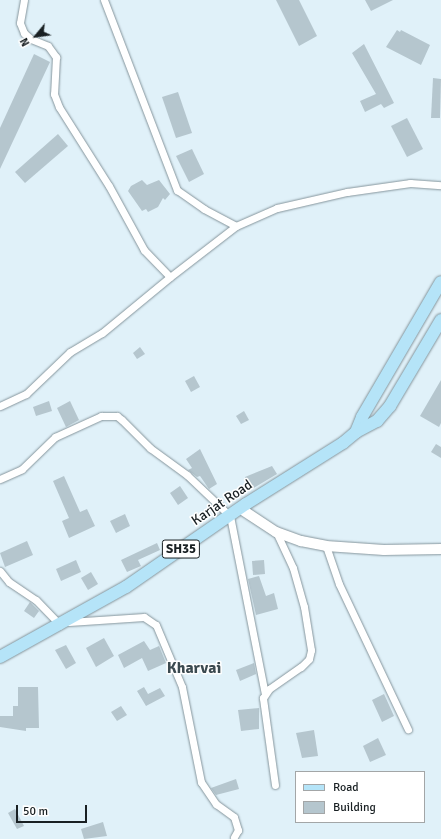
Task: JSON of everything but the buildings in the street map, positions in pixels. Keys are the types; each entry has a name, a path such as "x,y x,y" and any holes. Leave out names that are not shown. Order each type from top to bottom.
{"main road":[{"name":"Karjat Road","path":"356,432 362,417 441,282"},
{"name":"Karjat Road","path":"0,657 126,587 230,516 343,443 356,432 377,422 390,406 441,320"}],"street":[{"path":"24,0 20,23 24,33 31,39 48,46 56,57 54,94 59,107 92,159 144,250 170,277"},
{"path":"104,0 177,190 204,209 236,226"},
{"path":"0,406 26,394 70,352 102,333 170,277 236,226 278,208 347,192 410,183 441,185"},
{"path":"0,479 22,469 55,436 92,419 116,416 150,448 187,475 230,516 265,694 263,704 275,785"},
{"path":"241,509 276,532 326,546 384,550 441,549"},
{"path":"265,694 302,667 309,659 311,650 304,607 293,568 276,532"},
{"path":"326,546 339,584 408,729"},
{"path":"0,571 9,582 36,600 63,623 144,617 156,625 182,687 201,782 216,804 234,817 238,830 234,837"}],"district":[{"name":"Kharvai","path":"194,668"}]}
